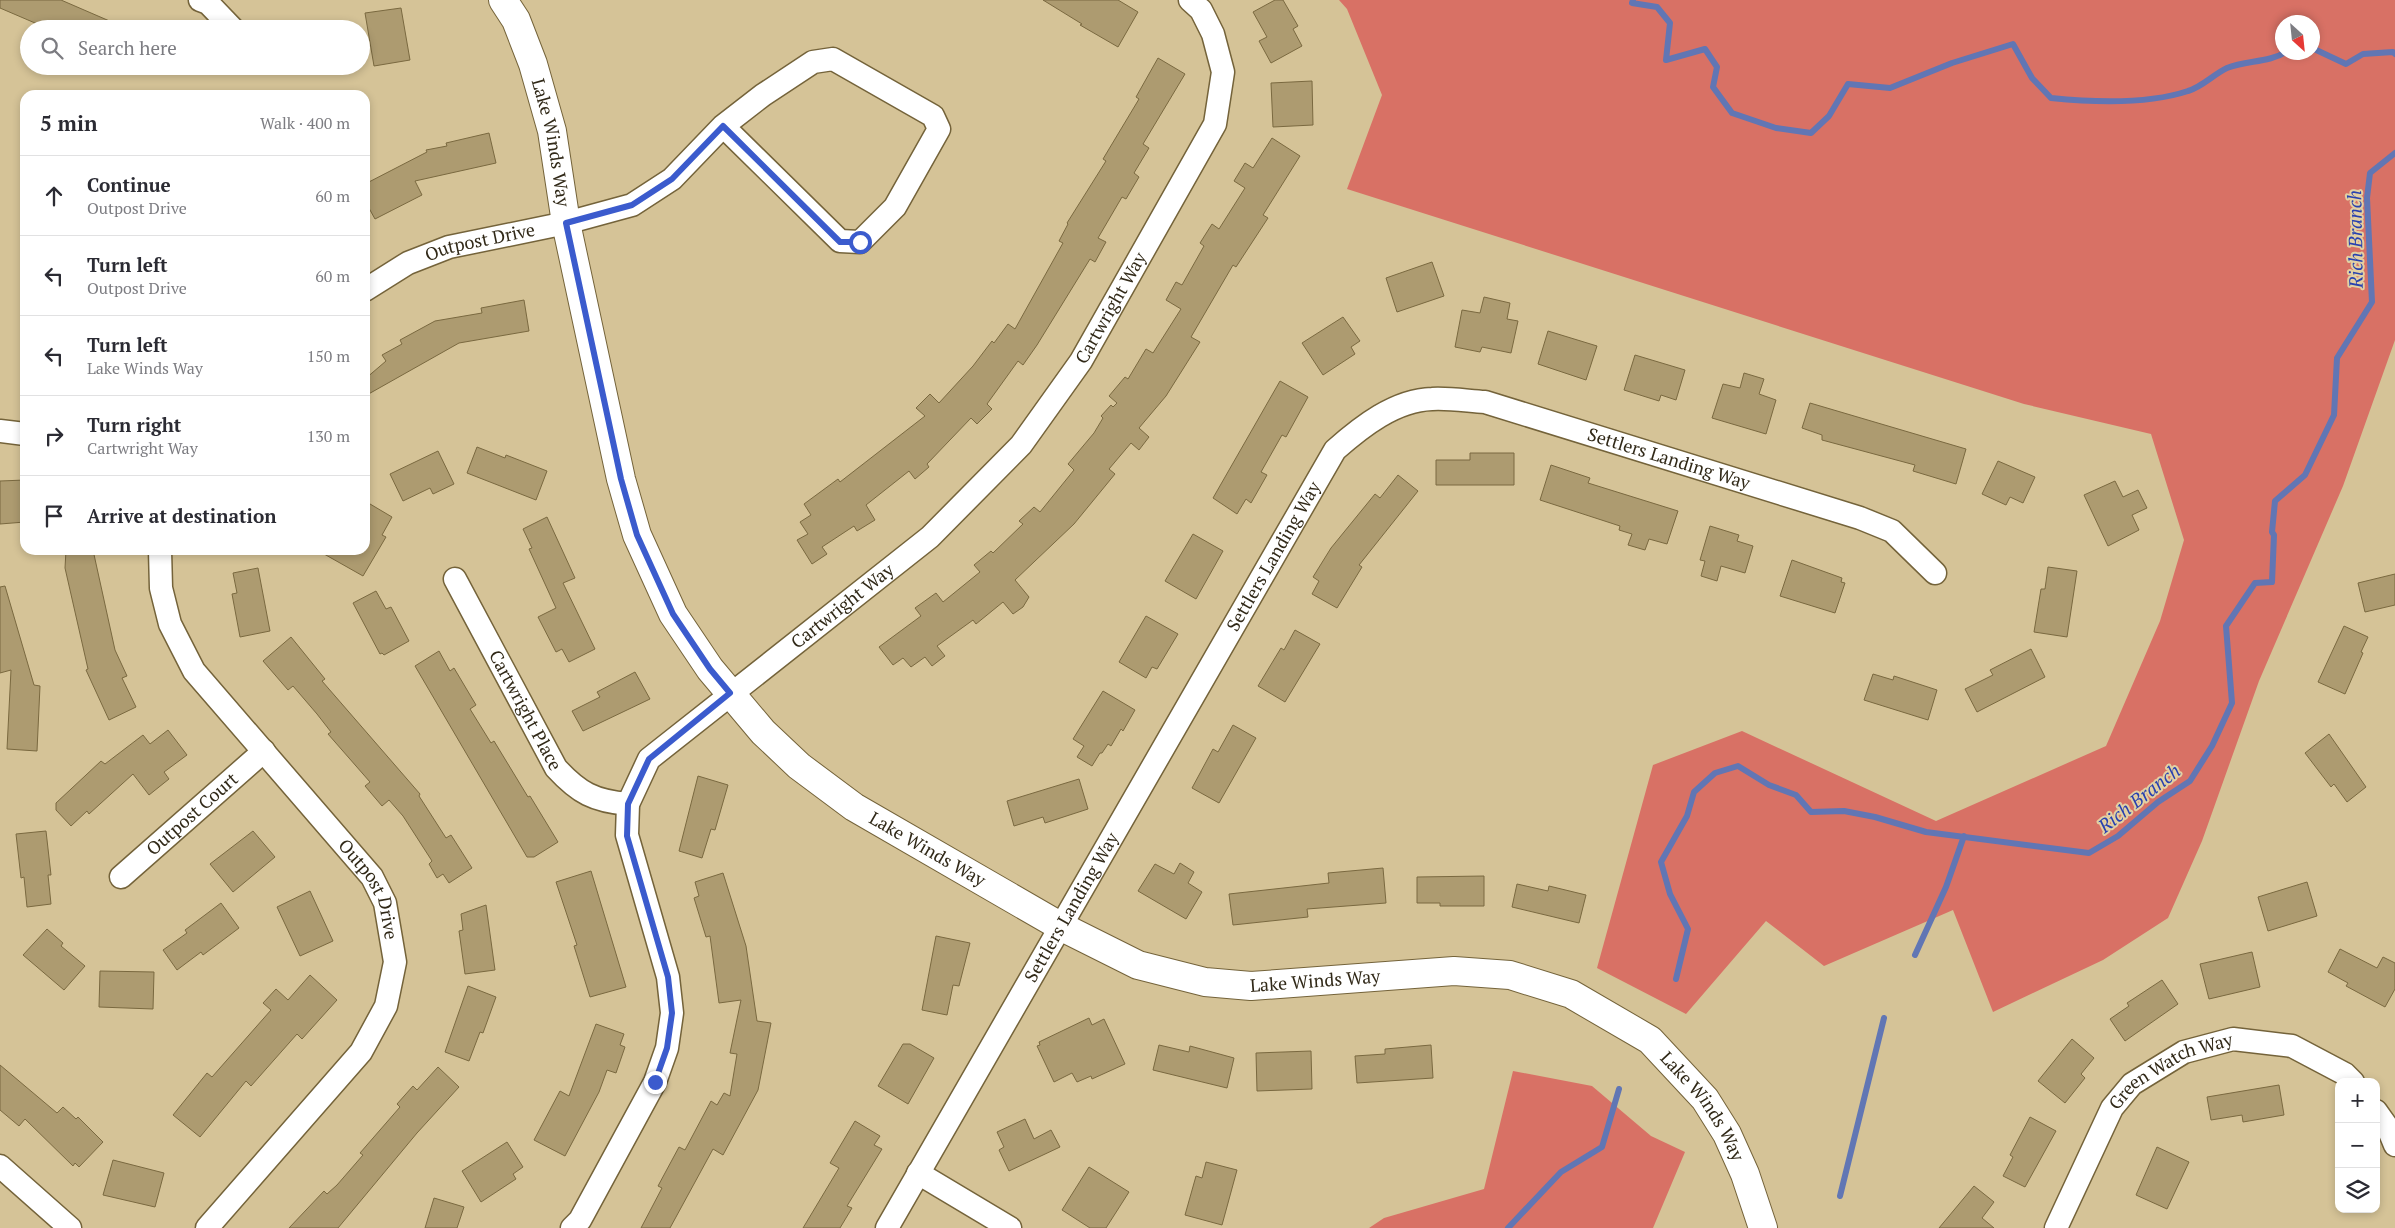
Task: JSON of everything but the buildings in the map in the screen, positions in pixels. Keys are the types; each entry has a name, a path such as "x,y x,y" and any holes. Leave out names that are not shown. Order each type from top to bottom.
{"street":[{"path":"200,0 208,3 227,20"},
{"name":"Lake Winds Way","path":"503,0 516,20 533,64 552,131 566,223 621,479 637,535 673,614 710,669 764,732 799,766 854,807 1060,926 1138,965 1205,982 1251,986 1454,971 1510,975 1571,994 1650,1040 1705,1099 1727,1134 1745,1174 1763,1228"},
{"name":"Cartwright Way","path":"572,1228 580,1220 655,1082 667,1048 672,1013 668,977 627,836 628,804 649,759 730,693 930,537 1021,445 1081,361 1215,124 1223,72 1213,34 1201,10 1190,0"},
{"name":"Outpost Drive","path":"370,287 408,263 449,247 566,223 632,205 672,179 723,126 763,95 813,62 833,59 933,116 939,129 895,208 860,242 840,242 723,126"},
{"name":"Settlers Landing Way","path":"887,1228 1335,450 1358,429 1400,406 1430,399 1485,402 1851,515 1892,531 1935,573"},
{"path":"0,431 20,433"},
{"name":"Outpost Drive","path":"160,555 161,588 170,624 194,671 372,877 385,903 395,962 386,1006 361,1052 207,1228"},
{"name":"Cartwright Place","path":"455,579 556,768 573,786 603,801 628,804"},
{"name":"Outpost Court","path":"121,877 264,751"},
{"name":"Green Watch Way","path":"2056,1228 2112,1108 2132,1084 2184,1052 2233,1039 2292,1046 2345,1074 2349,1078"},
{"path":"2380,1117 2388,1128 2395,1145"},
{"path":"0,1166 70,1228"},
{"path":"918,1173 1010,1228"}],"shaded area":[{"path":"1339,0 2395,0 2395,340 2343,486 2259,681 2202,841 2168,918 2103,960 1993,1012 1953,910 1824,966 1766,921 1686,1014 1597,968 1653,765 1742,731 1936,821 2106,746 2160,621 2184,540 2151,434 2024,404 1347,189 1382,95 1347,9"},
{"path":"1513,1071 1592,1086 1651,1136 1685,1152 1653,1228 1369,1228 1384,1218 1484,1189"}],"waterway":[{"path":"1633,0 1632,3 1657,7 1670,23 1666,60 1705,49 1717,67 1713,87 1732,113 1776,128 1811,133 1829,116 1848,84 1890,88 1952,63 2013,44 2032,78 2051,98 2102,101 2138,100 2173,95 2193,89 2234,65 2275,57"},
{"path":"2320,52 2346,64 2363,54 2393,52 2395,54"},
{"name":"Rich Branch","path":"1676,979 1688,929 1670,894 1661,862 1687,816 1694,792 1715,773 1738,766 1769,785 1796,795 1811,812 1844,811 1875,817 1926,832 2089,853 2118,836 2158,802 2190,781 2212,746 2232,703 2226,626 2255,583 2272,582 2274,535 2272,532 2275,501 2305,475 2334,415 2337,358 2372,302 2367,198 2370,173 2395,153"},
{"path":"1915,955 1946,887 1964,836"},
{"path":"1840,1196 1884,1018"},
{"path":"1508,1228 1561,1172 1602,1147 1619,1089"}],"route":[{"path":"655,1082 667,1048 672,1013 668,977 627,836 628,804 649,759 730,693 710,669 673,614 637,535 621,479 566,223 632,205 672,179 723,126 840,242 860,242"}]}
